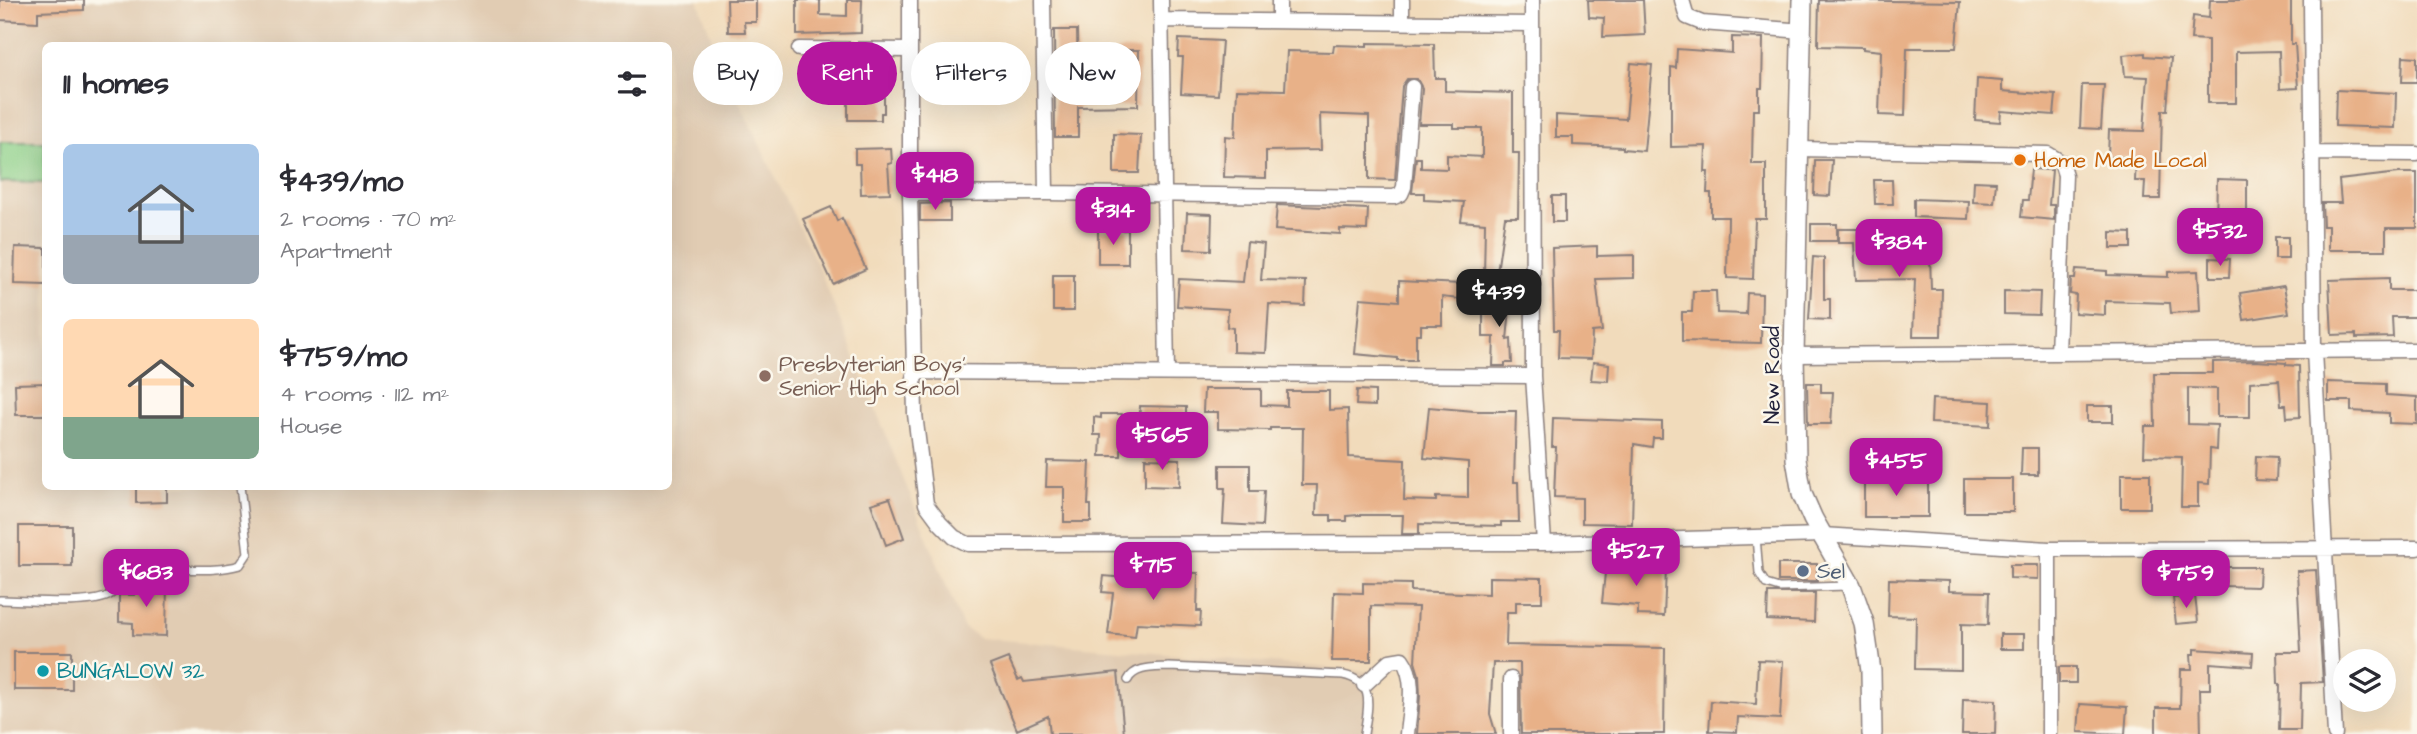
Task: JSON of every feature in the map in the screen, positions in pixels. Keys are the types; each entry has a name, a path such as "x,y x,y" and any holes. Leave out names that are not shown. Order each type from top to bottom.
{"street":[{"path":"910,0 910,194 915,414 926,504 954,537 968,544 1544,542 1822,536 2049,549 2417,548"},
{"path":"1043,0 1046,193"},
{"path":"1161,0 1167,373"},
{"path":"1279,0 1279,21"},
{"path":"1402,0 1402,22"},
{"path":"1532,0 1533,376 1544,542"},
{"path":"1682,0 1688,17 1702,23 1802,31"},
{"name":"New Road","path":"1802,0 1794,355 1796,459 1802,494 1851,586 1864,623 1871,671 1872,734"},
{"path":"2311,0 2314,351 2335,734"},
{"path":"1161,20 1531,24"},
{"path":"897,50 909,50"},
{"path":"910,194 1395,197 1401,194 1405,187 1412,87"},
{"path":"1799,149 2048,154 2061,162 2065,175 2057,353"},
{"path":"2312,153 2417,154"},
{"path":"1794,355 2417,350"},
{"path":"914,372 1533,376"},
{"path":"2049,549 2049,734"},
{"path":"1364,685 1390,662 1402,659 1409,672 1411,699 1407,734"},
{"path":"1511,679 1511,734"}],"lane":[{"path":"0,600 90,601 109,595 139,572 226,569 240,565 248,553 240,490"},
{"path":"1756,537 1759,573 1766,584 1779,588 1851,586"},
{"path":"1128,680 1131,674 1142,670 1169,667 1343,675 1357,678 1364,685 1367,698 1364,734"}],"shaded area":[{"name":"Presbyterian Boys' Senior High School","path":"0,0 698,0 713,42 693,42 693,105 741,105 818,266 963,627 979,638 1375,672 1373,734 0,734"}],"green space":[{"path":"0,142 42,142 42,183 0,182"}],"building":[{"path":"0,0 84,0 84,10 38,12 38,22 0,20"},
{"path":"727,0 756,0 756,22 744,22 745,32 728,32"},
{"path":"797,0 820,0 820,15 847,16 847,0 862,0 861,33 797,35"},
{"path":"1588,0 1643,0 1645,35 1603,37 1604,18 1589,17"},
{"path":"1819,0 1960,2 1956,48 1907,48 1905,116 1879,115 1881,51 1863,47 1818,46"},
{"path":"2210,0 2291,0 2291,44 2295,44 2298,88 2280,89 2279,51 2236,52 2236,103 2208,103 2208,40 2191,39 2193,16 2209,18"},
{"path":"1054,30 1077,30 1077,42 1054,42"},
{"path":"1732,37 1763,38 1759,110 1753,110 1752,164 1766,164 1766,219 1755,219 1753,279 1727,278 1728,217 1711,217 1711,193 1707,193 1708,172 1705,172 1706,146 1671,147 1671,67 1676,68 1677,49 1732,53"},
{"path":"1179,39 1222,41 1218,95 1181,93 1183,57 1178,57"},
{"path":"1367,43 1434,44 1435,78 1445,78 1445,91 1513,93 1513,153 1519,153 1518,217 1505,217 1496,279 1484,278 1485,223 1461,221 1464,202 1424,200 1424,193 1412,193 1416,158 1421,158 1421,168 1447,169 1447,155 1482,157 1482,128 1454,128 1454,124 1419,124 1422,88 1417,79 1407,79 1402,86 1395,180 1369,179 1369,116 1320,114 1321,150 1266,151 1266,178 1224,177 1225,136 1235,137 1237,89 1285,90 1287,51 1333,52 1334,45 1367,46"},
{"path":"2145,53 2145,56 2171,58 2167,110 2162,110 2160,199 2144,199 2145,181 2135,181 2136,158 2108,157 2109,130 2144,131 2148,77 2125,76 2123,55"},
{"path":"2403,56 2417,57 2417,82 2402,82"},
{"path":"1631,63 1652,65 1644,151 1623,147 1573,145 1573,137 1556,137 1556,115 1626,119"},
{"path":"1977,79 2002,81 2002,91 2056,95 2054,115 2001,111 2000,122 1975,120"},
{"path":"2082,85 2104,85 2101,129 2080,128"},
{"path":"2336,90 2396,93 2395,128 2335,126"},
{"path":"848,105 884,105 881,120 848,120"},
{"path":"1055,105 1138,105 1078,107 1078,137 1055,137"},
{"path":"1114,134 1141,135 1139,173 1114,173"},
{"path":"891,148 892,163 888,164 890,193 861,194 860,164 855,164 855,149"},
{"path":"1815,160 1832,160 1830,196 1814,195"},
{"path":"2031,169 2052,170 2049,205 2054,205 2054,220 2021,217 2023,200 2028,200"},
{"path":"2417,173 2417,228 2386,228 2386,250 2328,250 2328,226 2323,226 2322,203 2341,203 2339,180"},
{"path":"2217,179 2247,180 2247,223 2216,223"},
{"path":"1874,180 1892,180 1893,204 1875,204"},
{"path":"1974,181 1996,182 1994,203 1973,202"},
{"path":"1552,196 1565,196 1565,222 1552,222"},
{"path":"1914,199 1969,201 1968,219 1914,217"},
{"path":"950,203 950,221 920,221 920,204"},
{"path":"1277,205 1368,209 1367,230 1340,229 1340,234 1275,230"},
{"path":"831,207 837,221 842,218 866,269 833,284 803,219"},
{"path":"1187,213 1212,214 1211,250 1185,249"},
{"path":"1811,224 1837,224 1837,241 1811,241"},
{"path":"1838,229 1873,229 1873,260 1900,260 1900,257 1930,255 1931,289 1942,289 1941,336 1913,336 1915,279 1856,280 1854,243 1838,243"},
{"path":"1098,230 1128,230 1128,264 1098,264"},
{"path":"2111,232 2131,233 2131,248 2111,248"},
{"path":"2275,237 2288,237 2288,259 2275,259"},
{"path":"1247,242 1264,244 1261,280 1306,281 1305,306 1269,304 1266,353 1233,352 1233,328 1227,327 1228,309 1177,306 1179,279 1243,282"},
{"path":"1597,246 1597,256 1634,255 1634,278 1596,279 1602,331 1592,332 1591,359 1558,358 1559,330 1554,330 1552,248"},
{"path":"15,247 42,248 42,285 14,284"},
{"path":"1813,257 1824,258 1824,299 1830,299 1830,320 1809,319"},
{"path":"2210,258 2230,259 2229,277 2210,277"},
{"path":"2076,269 2107,271 2107,275 2168,277 2168,272 2198,271 2200,311 2171,313 2170,303 2105,301 2105,315 2075,313 2076,295 2070,294 2071,279 2075,279"},
{"path":"1053,275 1074,275 1074,311 1053,311"},
{"path":"2389,278 2389,290 2417,290 2417,317 2392,317 2393,337 2356,338 2356,334 2332,335 2329,280"},
{"path":"1399,281 1461,284 1459,299 1442,297 1442,325 1421,325 1421,334 1416,334 1416,360 1355,354 1360,298 1399,301"},
{"path":"2284,286 2289,313 2244,320 2240,293"},
{"path":"1693,291 1716,291 1717,313 1746,314 1747,293 1762,294 1761,343 1682,341 1682,312 1692,312"},
{"path":"2004,291 2040,292 2039,315 2004,314"},
{"path":"1493,296 1511,298 1507,340 1511,339 1512,363 1505,363 1505,366 1493,366 1494,337 1483,337 1483,308 1491,309"},
{"path":"2256,361 2299,366 2300,417 2287,418 2286,405 2281,405 2279,380 2250,382 2250,417 2217,417 2217,389 2188,388 2188,424 2217,425 2216,450 2210,449 2209,484 2198,483 2198,507 2181,507 2182,457 2144,456 2145,426 2155,426 2154,373 2213,373 2213,362"},
{"path":"1593,362 1609,364 1608,381 1591,380"},
{"path":"2328,382 2386,384 2386,395 2417,397 2417,424 2389,423 2389,413 2351,411 2351,401 2328,401"},
{"path":"42,383 42,415 16,415 15,384"},
{"path":"1807,383 1821,383 1821,392 1833,392 1831,424 1808,424"},
{"path":"1204,389 1261,389 1261,405 1287,406 1287,391 1329,391 1329,410 1348,409 1349,457 1405,460 1404,500 1468,498 1468,462 1424,458 1429,407 1516,411 1514,482 1518,482 1519,522 1501,522 1501,526 1419,524 1419,534 1402,534 1403,515 1358,515 1347,516 1347,521 1331,521 1331,515 1316,515 1317,485 1302,485 1303,428 1218,429 1218,412 1203,412"},
{"path":"1357,390 1375,391 1375,406 1356,405"},
{"path":"1932,399 1991,402 1990,426 1931,423"},
{"path":"1140,406 1186,407 1186,427 1139,426"},
{"path":"2087,406 2113,406 2113,422 2087,422"},
{"path":"1101,414 1122,414 1121,456 1100,456 1101,435 1094,435 1094,417 1101,418"},
{"path":"1553,418 1662,422 1662,438 1653,438 1652,447 1634,444 1632,524 1582,523 1582,498 1554,497 1556,447 1552,447"},
{"path":"2022,448 2038,448 2038,475 2021,475"},
{"path":"2256,456 2277,457 2276,481 2255,480"},
{"path":"1145,458 1180,459 1179,487 1145,486"},
{"path":"1047,461 1090,462 1088,505 1091,505 1091,522 1064,522 1064,487 1046,487"},
{"path":"1220,465 1250,465 1250,491 1264,491 1262,526 1223,524 1225,488 1220,488"},
{"path":"2121,474 2150,474 2150,508 2121,508"},
{"path":"1864,479 1928,479 1928,517 1864,517"},
{"path":"1964,479 2013,479 2013,512 1964,512"},
{"path":"136,490 167,490 167,502 136,503"},
{"path":"890,498 904,538 886,545 871,504"},
{"path":"19,526 72,526 72,566 19,566"},
{"path":"1631,561 1630,566 1666,569 1664,616 1638,615 1638,606 1602,603 1606,563"},
{"path":"1778,564 1817,564 1817,581 1778,581"},
{"path":"2010,565 2038,565 2038,579 2010,578"},
{"path":"2225,567 2260,567 2259,585 2225,586"},
{"path":"2316,570 2323,682 2301,683 2300,730 2279,730 2280,684 2277,652 2301,652 2297,571"},
{"path":"1162,572 1198,573 1197,611 1201,611 1200,626 1137,623 1135,637 1108,634 1113,593 1102,592 1104,576 1162,581"},
{"path":"1489,577 1542,578 1542,602 1516,602 1516,612 1507,612 1506,645 1665,648 1664,734 1521,734 1520,663 1493,663 1490,714 1496,734 1417,734 1420,696 1415,662 1418,607 1371,606 1371,661 1332,661 1334,592 1363,593 1363,583 1411,584 1411,591 1489,594"},
{"path":"1889,579 1949,581 1949,591 1989,592 1988,625 1961,624 1961,670 1915,669 1916,617 1888,616"},
{"path":"136,582 167,582 166,636 133,635 133,623 119,622 119,595 134,595"},
{"path":"1768,593 1815,593 1814,622 1767,620"},
{"path":"2195,596 2198,622 2176,624 2173,598"},
{"path":"2000,634 2024,634 2024,649 2000,649"},
{"path":"2194,649 2253,653 2252,666 2210,663 2210,689 2200,689 2201,734 2156,734 2156,708 2180,708 2181,669 2192,669 2191,654 2194,654"},
{"name":"BUNGALOW 32","path":"14,652 72,652 72,690 14,690"},
{"path":"1008,658 1018,680 1022,678 1024,682 1118,672 1124,734 1050,734 1048,716 1017,730 990,665"},
{"path":"1758,660 1783,661 1780,719 1738,717 1737,732 1709,731 1711,701 1756,704"},
{"path":"2059,667 2076,667 2076,683 2059,683"},
{"path":"1963,699 1996,700 1995,734 1962,734"},
{"path":"2080,704 2127,707 2125,734 2078,732"}],"place":[{"name":"Home Made Local","path":"2020,160"},
{"name":"Presbyterian Boys' Senior High School","path":"765,376"},
{"name":"Sel","path":"1803,571"},
{"name":"BUNGALOW 32","path":"43,671"}]}
